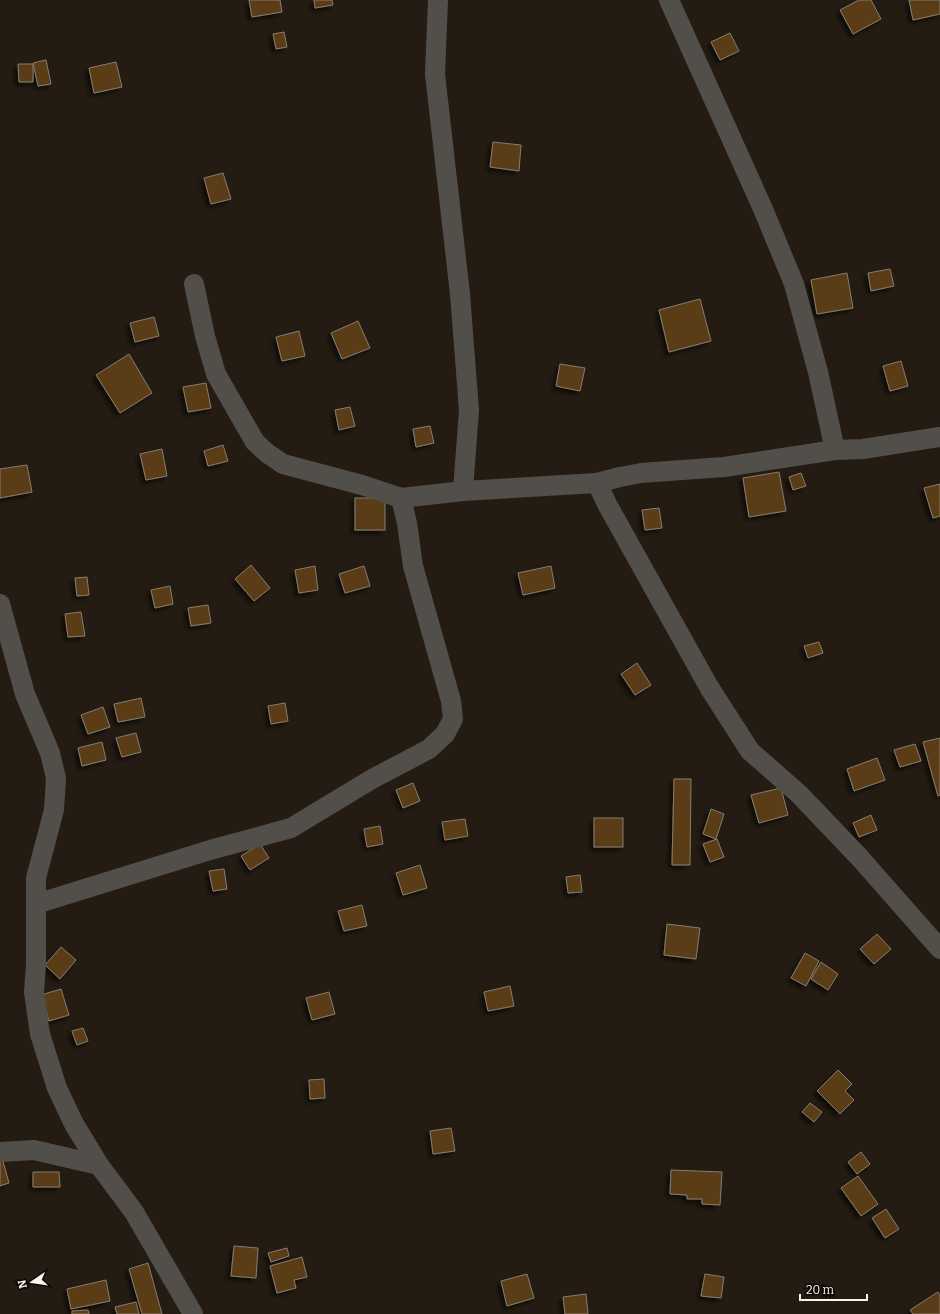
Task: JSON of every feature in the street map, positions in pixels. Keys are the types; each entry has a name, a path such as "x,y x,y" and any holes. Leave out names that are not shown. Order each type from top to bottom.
{"street":[{"path":"438,0 435,74 460,294 469,410 463,491"},
{"path":"669,0 763,209 794,284 818,372 835,450"},
{"path":"194,284 205,336 216,374 255,442 267,453 283,464 362,485 401,498 463,491 597,483 641,473 724,467 835,450 863,449 940,437"},
{"path":"597,483 608,506 709,687 750,751 799,794 860,858 940,949"},
{"path":"36,904 210,850 290,828 372,779 429,749 445,734 452,719 451,701 413,566 407,523 401,498"},
{"path":"0,604 25,694 50,753 56,778 54,810 36,878 34,992 40,1034 61,1095 74,1124 99,1165 134,1212 193,1314"},
{"path":"0,1152 34,1150 99,1165"}],"building":[{"path":"249,0 280,0 282,12 252,17"},
{"path":"314,0 332,0 333,5 315,8"},
{"path":"859,0 871,0 881,19 853,34 840,10"},
{"path":"909,0 940,0 940,14 913,20"},
{"path":"284,32 287,47 276,49 273,34"},
{"path":"730,33 739,51 720,60 711,42"},
{"path":"46,60 51,84 38,86 33,63"},
{"path":"116,62 122,87 94,93 89,68"},
{"path":"18,64 33,64 33,82 19,82"},
{"path":"493,142 521,145 519,171 490,167"},
{"path":"223,173 231,199 211,204 204,178"},
{"path":"890,269 894,286 871,291 868,273"},
{"path":"847,273 853,308 817,314 811,280"},
{"path":"700,299 711,341 669,352 659,310"},
{"path":"154,317 159,336 135,342 130,323"},
{"path":"358,321 370,348 342,359 331,333"},
{"path":"299,331 305,356 282,361 276,337"},
{"path":"129,354 152,393 120,413 96,375"},
{"path":"901,361 908,386 890,391 883,366"},
{"path":"560,364 585,368 580,391 556,386"},
{"path":"206,383 211,408 188,412 183,387"},
{"path":"350,407 355,426 339,430 335,410"},
{"path":"430,426 434,443 416,447 413,429"},
{"path":"223,445 228,461 208,466 204,451"},
{"path":"162,449 167,476 146,480 140,454"},
{"path":"27,465 32,492 0,498 0,469"},
{"path":"779,472 786,511 749,517 743,478"},
{"path":"801,473 806,486 793,490 789,477"},
{"path":"940,484 940,516 933,518 924,488"},
{"path":"355,498 385,498 385,530 355,530"},
{"path":"659,508 662,528 645,530 642,510"},
{"path":"251,565 270,588 254,601 235,579"},
{"path":"315,566 318,590 299,593 295,570"},
{"path":"364,566 370,586 345,593 339,574"},
{"path":"551,566 555,588 523,595 518,573"},
{"path":"87,577 89,595 77,596 75,578"},
{"path":"170,586 173,604 155,608 151,590"},
{"path":"208,605 211,623 191,626 188,608"},
{"path":"81,612 85,636 68,637 65,614"},
{"path":"819,642 823,653 808,658 804,646"},
{"path":"637,663 651,685 635,695 621,674"},
{"path":"141,698 145,717 118,722 114,704"},
{"path":"285,703 288,721 271,724 268,706"},
{"path":"103,707 110,727 88,734 81,715"},
{"path":"136,733 141,752 122,757 116,738"},
{"path":"940,738 940,795 938,796 923,742"},
{"path":"102,742 106,760 82,766 78,748"},
{"path":"915,744 921,761 900,767 894,750"},
{"path":"877,758 885,780 854,791 847,769"},
{"path":"674,779 691,779 690,865 672,865"},
{"path":"413,783 420,801 403,808 396,790"},
{"path":"781,788 788,815 759,823 751,795"},
{"path":"711,809 724,814 716,839 703,834"},
{"path":"871,815 877,830 859,837 853,823"},
{"path":"594,818 623,818 623,847 594,847"},
{"path":"465,819 468,836 445,840 442,822"},
{"path":"380,826 383,844 367,847 364,829"},
{"path":"717,839 724,857 710,862 703,844"},
{"path":"260,844 269,858 250,870 241,856"},
{"path":"420,865 427,888 403,895 396,873"},
{"path":"224,869 227,889 213,891 209,871"},
{"path":"580,875 582,892 568,893 566,877"},
{"path":"362,905 367,926 344,931 338,911"},
{"path":"667,924 700,928 696,959 664,955"},
{"path":"877,934 891,949 874,964 860,949"},
{"path":"61,947 76,960 60,979 45,965"},
{"path":"805,953 819,961 806,986 791,978"},
{"path":"821,962 838,974 828,990 811,979"},
{"path":"510,986 514,1006 488,1011 484,992"},
{"path":"61,989 69,1015 49,1021 41,995"},
{"path":"329,992 335,1014 312,1020 306,998"},
{"path":"83,1028 88,1041 77,1045 72,1031"},
{"path":"838,1070 852,1084 845,1091 854,1100 840,1114 817,1091"},
{"path":"324,1079 325,1098 310,1099 309,1080"},
{"path":"810,1103 822,1112 814,1122 802,1112"},
{"path":"451,1128 455,1151 433,1154 430,1131"},
{"path":"861,1152 870,1164 857,1174 848,1162"},
{"path":"1,1154 9,1183 0,1186 0,1155"},
{"path":"671,1170 722,1172 720,1205 702,1204 702,1199 687,1199 687,1195 670,1194"},
{"path":"33,1172 59,1172 60,1187 33,1187"},
{"path":"858,1176 878,1204 861,1216 841,1188"},
{"path":"886,1209 899,1229 885,1238 872,1218"},
{"path":"234,1246 258,1248 256,1278 231,1276"},
{"path":"287,1248 289,1256 271,1262 268,1253"},
{"path":"302,1257 307,1277 294,1280 296,1288 277,1293 270,1266"},
{"path":"148,1263 162,1314 142,1314 129,1269"},
{"path":"527,1274 534,1298 507,1306 501,1281"},
{"path":"705,1274 724,1277 721,1298 701,1296"},
{"path":"106,1280 110,1301 71,1309 67,1289"},
{"path":"938,1292 940,1296 940,1314 913,1314 910,1310"},
{"path":"586,1294 588,1314 565,1314 563,1297"},
{"path":"136,1302 139,1314 117,1314 115,1307"},
{"path":"88,1310 89,1314 72,1314 72,1311"}]}
